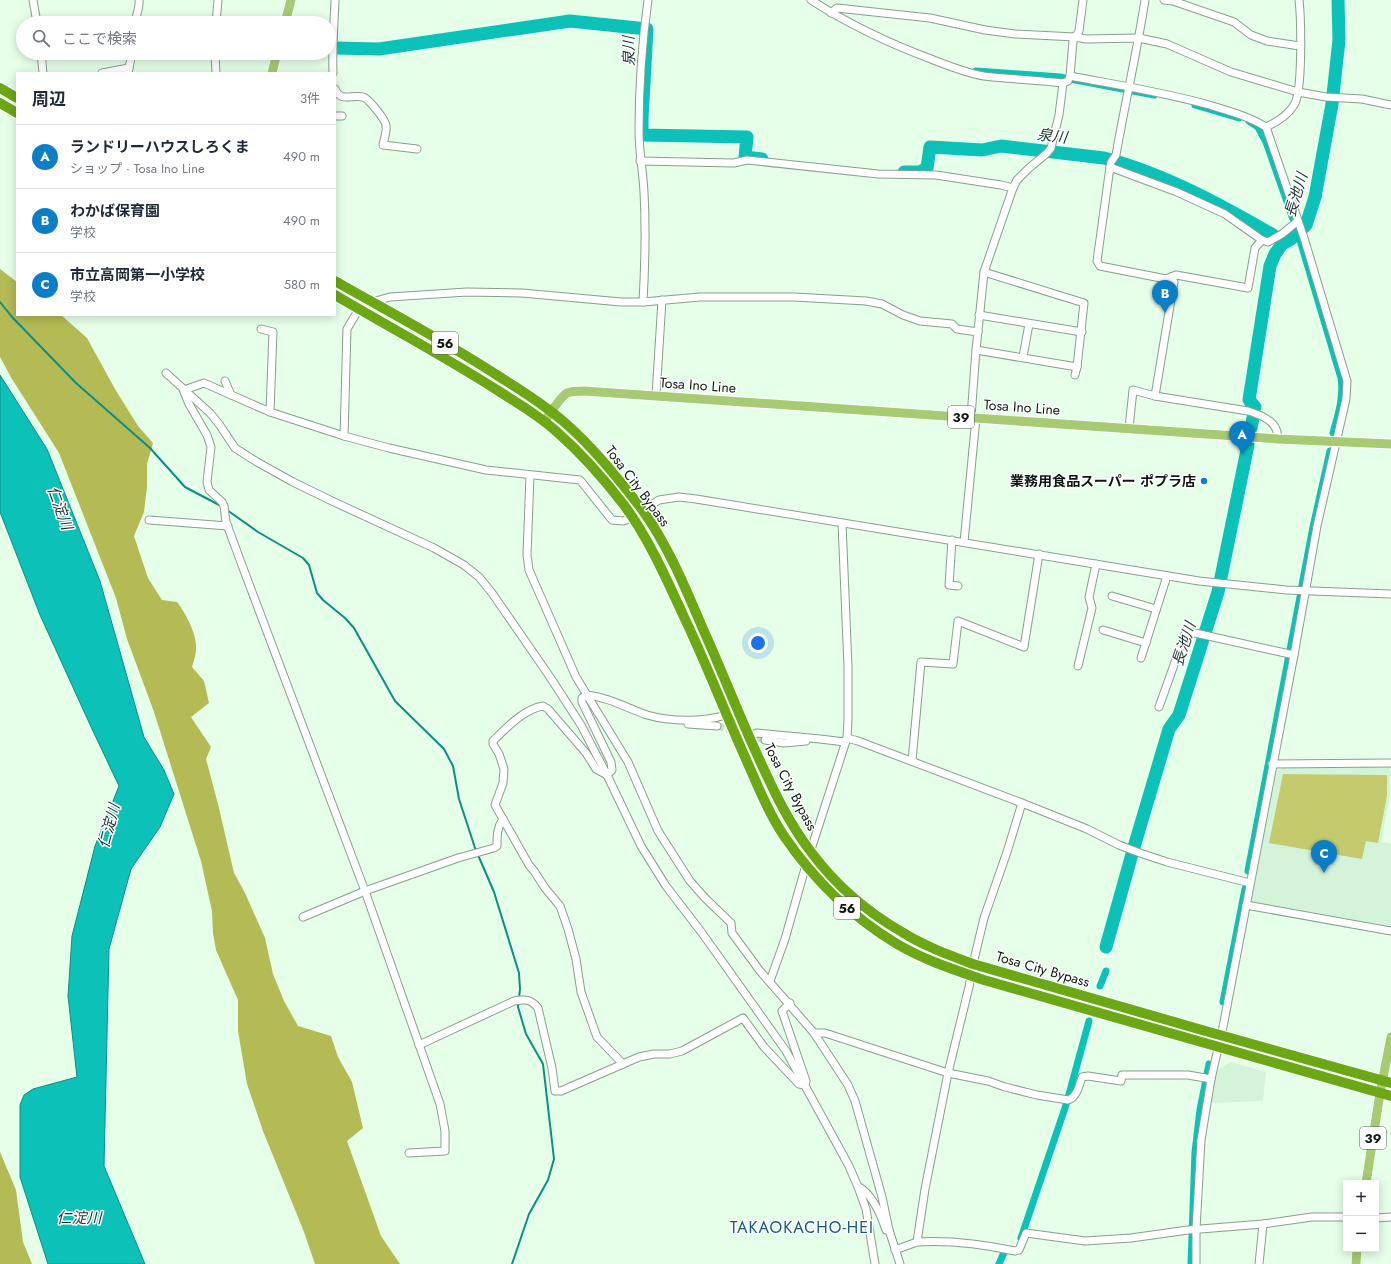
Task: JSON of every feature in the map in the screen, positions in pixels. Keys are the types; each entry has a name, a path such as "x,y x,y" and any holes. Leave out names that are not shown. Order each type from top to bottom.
{"highway":[{"path":"0,88 16,97"},
{"path":"0,103 16,112"},
{"name":"Tosa City Bypass","path":"336,281 480,363 552,412 585,442 609,468 643,511 677,568 749,736 774,790 795,829 826,870 847,892 872,912 903,933 945,953 973,964 1387,1081"},
{"name":"Tosa City Bypass","path":"336,296 471,373 544,422 556,431 594,470 633,517 641,529 691,631 726,715 764,799 784,836 816,878 838,901 866,924 899,946 941,965 972,976 1391,1096"}],"main road":[{"path":"287,16 291,0"},
{"path":"272,72 275,60"},
{"name":"Tosa Ino Line","path":"544,422 563,396 568,393 584,391 1278,439 1391,444"},
{"name":"39","path":"1366,1180 1380,1093 1387,1081 1391,1037"},
{"path":"1356,1264 1358,1252"}],"street":[{"path":"33,0 36,16"},
{"path":"136,16 140,7 139,0"},
{"path":"217,16 218,0"},
{"path":"335,0 335,16"},
{"path":"643,302 645,231 644,192 640,161 639,130 643,42 648,0"},
{"path":"811,0 830,13 867,33 904,49 964,71 984,76 1068,79 1181,97 1240,114 1254,120 1266,127 1304,238 1347,381 1346,399 1317,526 1291,655 1246,905 1218,1046 1207,1078 1193,1229 1196,1264"},
{"path":"964,542 974,417 976,350 984,272 1017,180 1049,151 1068,79 1073,42 1079,31 1083,0"},
{"path":"1145,0 1139,38 1112,162 1097,261 1100,266 1166,279 1176,275 1248,288 1256,248 1262,240"},
{"path":"1164,0 1234,22 1251,36 1267,41 1300,46"},
{"path":"1266,127 1287,114 1296,103 1298,92 1300,46 1299,0"},
{"path":"830,13 837,8 930,18 985,30 1015,34 1086,39 1139,38 1166,44 1231,72 1298,92 1342,99 1362,99 1391,105"},
{"path":"41,60 43,72"},
{"path":"116,72 129,71 131,60"},
{"path":"215,60 216,72"},
{"path":"331,60 333,72"},
{"path":"336,92 337,94 344,98 362,97 367,99 382,117 386,125 383,145 416,149"},
{"path":"640,161 734,163 746,160 878,174 936,175 1001,184 1013,188"},
{"path":"1112,162 1225,214 1262,240 1268,242 1272,241 1299,223"},
{"path":"984,272 1084,303 1082,332 1075,375"},
{"path":"1155,396 1174,282 1171,277"},
{"path":"344,436 347,329 359,309 372,302 390,297 467,292 522,293 620,302 643,302 700,297 794,297 866,301 882,304 903,315 920,321 952,324 957,329 978,332"},
{"path":"656,396 662,300"},
{"path":"979,315 1082,332"},
{"path":"1023,357 1028,324"},
{"path":"261,328 273,332 270,412"},
{"path":"976,350 1077,367"},
{"path":"166,373 210,413 236,448 257,462 334,502 434,548 464,565 480,577 550,677 581,725 641,846 666,886 702,933 781,1045 804,1085 858,1187 866,1210 875,1264"},
{"path":"225,381 231,395"},
{"path":"184,390 204,383 270,412 344,436 389,448 486,470 580,480 612,520 624,522 659,500 678,497 1219,584 1305,591 1391,594"},
{"path":"184,390 189,404 207,435 211,447 206,482 209,490 222,502 225,509 228,526 282,674 365,891 440,1104 445,1131 445,1151 409,1153"},
{"path":"1129,428 1133,390 1155,396 1259,414 1271,422 1277,429 1278,439"},
{"path":"530,475 530,517 527,555 529,570 576,677 628,762 658,830 670,851 690,881 731,923 732,933 814,1033 848,1085 855,1101 882,1197 889,1230 900,1264"},
{"path":"149,520 228,526"},
{"path":"770,981 785,939 806,865 846,740 848,720 848,666 842,523"},
{"path":"952,540 949,585 958,586"},
{"path":"912,761 921,662 953,664 958,621 1024,648 1039,554"},
{"path":"1078,666 1092,608 1089,597 1096,564"},
{"path":"1141,658 1167,576"},
{"path":"1112,596 1156,609"},
{"path":"1103,630 1146,643"},
{"path":"1159,707 1186,631 1291,655"},
{"path":"586,695 582,698 582,702 611,762 612,770 607,775"},
{"path":"586,695 596,696 647,715 663,719 678,720 716,718 726,715"},
{"path":"607,775 596,769 586,753 548,709 543,706 538,707 515,720 493,741 504,769 503,782 495,805 529,865 560,906 576,959 581,992 597,1037 623,1064"},
{"path":"663,719 674,724 717,726"},
{"path":"749,736 757,734 846,740 912,761 1022,803 1087,829 1119,845 1140,853 1167,862 1250,883"},
{"path":"765,740 784,743 802,742 820,738"},
{"path":"1272,764 1391,763"},
{"path":"917,1242 925,1189 948,1073 972,976 973,964 984,918 1022,803"},
{"path":"303,917 365,891 458,858 494,848 497,846 498,826 503,819"},
{"path":"1246,905 1391,931"},
{"path":"420,1045 514,1001 529,1000 538,1008 552,1068 555,1091 561,1091 638,1057 654,1054 670,1054 682,1051 743,1018 764,1047 799,1084 804,1085"},
{"path":"790,1004 782,1010 806,1081 804,1085"},
{"path":"814,1033 825,1033 948,1073 988,1081 1004,1087 1036,1095 1068,1100 1073,1098 1076,1094 1082,1077 1088,1076 1121,1081 1122,1076 1188,1075 1207,1078"},
{"path":"858,1187 864,1190 880,1212 886,1230 889,1230"},
{"path":"895,1250 917,1242 959,1242 985,1244 1015,1251 1019,1250 1026,1233 1085,1241 1131,1238 1193,1229 1263,1224 1312,1217 1343,1217"},
{"path":"1379,1218 1391,1217"},
{"path":"1259,1264 1263,1224"}],"shaded area":[{"path":"1391,767 1390,795 1381,842 1391,844 1391,928 1253,904 1251,901 1277,770 1283,768"},
{"path":"1231,1062 1266,1072 1263,1101 1211,1103 1217,1070"}],"green space":[{"path":"0,269 16,281 16,316 62,316 87,338 115,389 138,426 153,443 147,464 147,487 144,512 134,536 148,578 162,600 177,602 187,617 195,636 196,650 192,667 204,681 209,703 191,717 211,747 206,759 234,873 245,893 265,938 273,974 284,1001 298,1026 331,1036 338,1057 352,1082 363,1128 347,1141 381,1236 400,1264 315,1264 304,1232 263,1131 247,1084 238,1031 238,1000 216,950 213,933 212,911 201,861 154,712 127,639 116,598 59,453 12,379 0,357"},
{"path":"1283,774 1387,775 1387,796 1378,843 1366,841 1362,859 1269,843"},
{"path":"0,1152 16,1190 23,1242 32,1264 0,1264"}],"water":[{"name":"仁淀川","path":"0,375 47,449 100,581 144,737 164,770 174,794 160,827 131,869 109,949 104,1166 145,1264 48,1264 20,1177 20,1105 24,1095 33,1089 77,1077 68,996 72,936 95,846 119,786 40,615 0,512"}],"waterway":[{"name":"長池川","path":"1255,407 1249,400 1270,266 1275,254 1282,244 1291,239 1306,225 1315,197 1332,104 1339,40 1338,0"},
{"name":"泉川","path":"336,48 379,49 570,21 647,29 642,135 747,137 745,157 762,159"},
{"path":"976,71 1060,77 1154,95"},
{"path":"1195,105 1239,118"},
{"path":"1249,121 1258,127 1266,142 1293,219"},
{"name":"泉川","path":"904,172 920,172 927,168 930,147 982,150 1001,146 1104,158 1126,164 1170,181 1233,212 1273,235"},
{"path":"1297,230 1341,378 1342,392 1339,413 1333,433"},
{"path":"0,302 12,317 76,383 150,448 185,487 221,506"},
{"name":"長池川","path":"1251,428 1253,418"},
{"name":"長池川","path":"1134,847 1169,729 1179,715 1218,592 1248,445"},
{"path":"1302,585 1330,451"},
{"path":"227,510 258,532 303,558 309,565 317,593 354,628 395,701 444,749 453,766 459,799 476,851"},
{"path":"1248,871 1300,597"},
{"name":"長池川","path":"1106,947 1132,854"},
{"path":"478,855 494,892 519,973 520,989 518,1007 526,1034 543,1064 554,1159 548,1180 529,1214 512,1264"},
{"path":"1223,1002 1245,889"},
{"path":"1100,986 1106,971"},
{"path":"1068,1098 1089,1021"},
{"path":"1191,1264 1195,1152 1200,1110 1209,1064"},
{"path":"1021,1238 1067,1102"},
{"path":"999,1264 1005,1250"}],"tunnel":[{"path":"717,726 765,740"}],"place":[{"name":"わかば保育園","path":"1165,313"},
{"name":"ランドリーハウスしろくま","path":"1242,454"},
{"name":"業務用食品スーパー ポプラ店","path":"1204,481"},
{"name":"市立高岡第一小学校","path":"1324,873"}],"district":[{"name":"TAKAOKACHO-HEI","path":"802,1227"}]}
